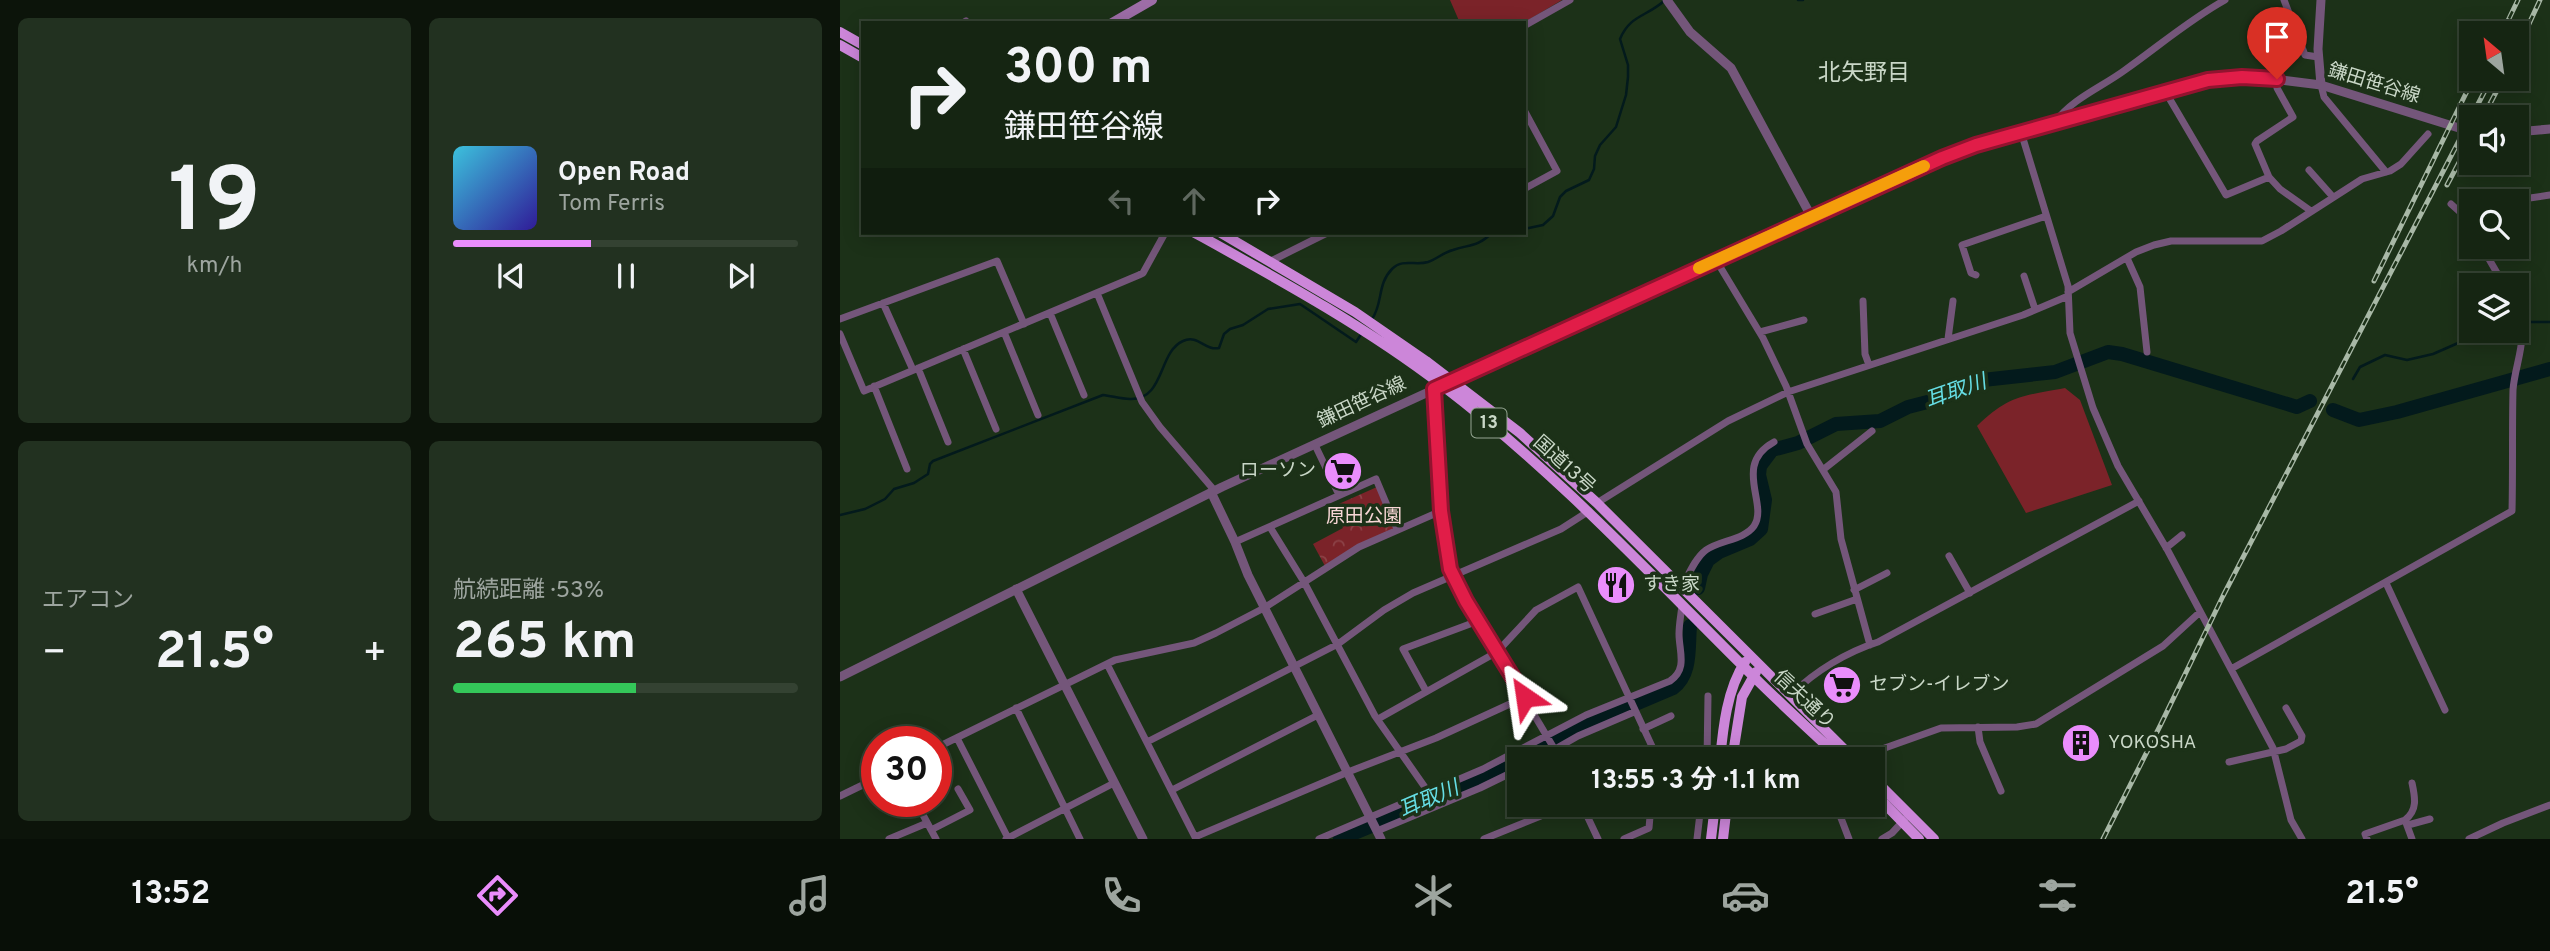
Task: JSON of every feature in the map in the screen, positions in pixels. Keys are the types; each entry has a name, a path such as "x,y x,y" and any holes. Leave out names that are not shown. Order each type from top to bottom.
{"highway":[{"path":"840,32 861,44"},
{"path":"840,45 861,57"},
{"name":"国道13号","path":"1198,235 1354,324 1443,385"},
{"name":"国道13号","path":"1225,235 1354,312 1593,507 1751,654"},
{"name":"国道13号","path":"1593,507 1682,605 1742,665"},
{"path":"1721,747 1733,688 1742,665 1751,654"},
{"name":"信夫通り","path":"1751,654 1843,747"},
{"path":"1734,747 1742,697 1761,664"},
{"name":"信夫通り","path":"1742,665 1828,747"},
{"path":"1885,793 1919,839"},
{"path":"1885,801 1934,839"},
{"path":"1712,839 1714,817"},
{"path":"1723,839 1726,817"}],"main road":[{"path":"1115,21 1152,0"}],"street":[{"path":"1526,25 1570,0"},
{"path":"1667,0 1683,25 1731,68 1811,216"},
{"path":"2202,0 2209,9"},
{"path":"2055,122 2066,108 2123,72 2225,0"},
{"path":"2284,0 2305,55 2318,57"},
{"path":"2321,0 2318,57 2324,97 2386,172"},
{"name":"鎌田笹谷線","path":"840,677 1212,491 1942,158 2055,122 2165,91 2225,78 2277,79 2321,85 2459,128"},
{"path":"2277,79 2277,88 2293,117 2255,144 2269,177 2280,189 2311,211"},
{"path":"2165,91 2226,195 2269,177"},
{"path":"1526,114 1557,171 1526,187"},
{"path":"1526,131 1533,127"},
{"path":"2529,131 2550,129"},
{"path":"2021,132 2068,294 2070,333 2093,408 2118,466 2167,549 2274,751 2291,820 2302,839"},
{"path":"1147,742 1338,644 1392,605 1452,574 1561,529 1728,421 1788,392 2035,309 2068,294 2154,244 2171,241 2262,241 2362,179 2386,172 2412,155 2428,134"},
{"path":"2309,170 2333,197"},
{"path":"2529,198 2550,195"},
{"path":"2451,204 2459,211"},
{"path":"1976,275 1971,273 1962,244 2046,216"},
{"path":"840,334 864,391 1143,273 1164,235"},
{"path":"1271,261 1323,235"},
{"path":"2127,258 2140,287 2147,352"},
{"path":"1716,260 1760,332 1788,392 1807,443 1836,492 1841,539 1870,645"},
{"path":"840,319 997,261 1024,324"},
{"path":"2024,276 2035,309"},
{"path":"1097,293 1142,402 1212,491 1264,608 1375,827"},
{"path":"1863,300 1865,354 1869,365"},
{"path":"1948,339 1952,301"},
{"path":"883,303 948,442"},
{"path":"1049,313 1084,395"},
{"path":"1760,332 1804,320"},
{"path":"1004,332 1038,415"},
{"path":"2231,669 2512,511 2514,387 2522,343"},
{"path":"963,349 996,429"},
{"path":"1443,385 1441,511 1452,574 1554,747"},
{"path":"874,386 907,469"},
{"path":"1824,469 1872,431"},
{"path":"1682,587 1705,551 1746,533 1754,525 1757,516 1755,463 1762,450 1774,442"},
{"path":"1315,445 1339,495"},
{"path":"1235,542 1376,479 1397,529"},
{"path":"1791,694 1807,679 2139,501"},
{"path":"952,740 1107,664 1194,643 1264,608 1359,547 1441,511"},
{"path":"1270,527 1304,582 1378,719 1429,793"},
{"path":"2167,549 2182,535"},
{"path":"1949,556 1970,593"},
{"path":"1815,614 1856,594 1887,573"},
{"path":"2386,583 2445,710"},
{"path":"1378,719 1497,652 1536,610 1578,587 1651,747"},
{"path":"1016,589 1143,839"},
{"path":"1557,747 1631,705 1670,681 1679,672 1682,660 1679,623 1682,605"},
{"path":"1885,748 1941,728 2017,727 2043,721 2163,646 2200,612"},
{"path":"1426,691 1403,649 1478,621"},
{"path":"1107,664 1196,838 1348,772 1436,738 1525,697"},
{"path":"1709,696 1709,747"},
{"path":"1375,827 1429,793 1507,758 1548,735 1631,705"},
{"path":"1016,708 1080,839"},
{"path":"2229,762 2286,749 2301,741 2302,736 2286,708"},
{"path":"1172,790 1318,715"},
{"path":"1643,729 1671,716"},
{"path":"1978,727 1980,742 2001,791"},
{"path":"957,738 1007,839 1114,783"},
{"path":"1319,839 1375,827 1480,788 1507,775"},
{"path":"2412,783 2415,803 2407,822 2412,839"},
{"path":"840,796 861,786"},
{"path":"889,839 929,827 970,810 958,789"},
{"path":"2473,838 2550,805"},
{"path":"924,817 936,839"},
{"path":"1484,839 1538,817"},
{"path":"1588,817 1598,839"},
{"path":"1624,839 1649,828 1650,817"},
{"path":"1697,839 1700,817"},
{"path":"1841,817 1849,839"},
{"path":"1882,839 1906,818"},
{"path":"2367,839 2365,834 2407,822 2430,819"}],"green space":[{"path":"1450,0 1562,0 1526,21 1459,21"},
{"path":"2065,388 2080,400 2112,485 2026,513 1977,426 1998,408 2017,398"},
{"name":"原田公園","path":"1377,487 1395,528 1325,566 1313,544 1343,528 1332,507"}],"waterway":[{"path":"1798,0 1803,0"},
{"path":"1526,229 1543,225 1553,216 1560,197 1566,191 1589,180 1594,169 1595,156 1600,145 1616,127 1626,95 1628,65 1620,39 1629,25 1664,1"},
{"path":"1372,319 1378,307 1384,281 1396,266 1428,262 1450,251 1478,243 1490,235"},
{"path":"840,515 865,509 885,499 894,489 914,483 928,474 933,461 1103,395 1127,399 1141,397 1150,392 1169,355 1183,341 1188,339 1219,348 1224,334 1230,329 1243,325 1268,309 1300,304 1356,342 1362,333"},
{"path":"2529,322 2550,322"},
{"path":"2353,379 2360,367 2385,355 2407,360 2433,354 2459,343"},
{"name":"耳取川","path":"1698,588 1708,560 1719,552 1750,539 1761,529 1765,500 1759,475 1760,466 1772,450 1798,443 1836,424 1880,421 1908,407 1939,399 1983,380 2055,372 2108,352 2297,407 2310,401"},
{"name":"耳取川","path":"2333,410 2359,420 2550,369"},
{"name":"耳取川","path":"1545,747 1574,730 1673,688 1686,668 1690,626"},
{"name":"耳取川","path":"1340,839 1507,768"}],"railway":[{"path":"2508,21 2518,0"},
{"path":"2529,24 2540,0"},
{"path":"2374,281 2467,91"},
{"path":"2103,839 2223,596 2485,91"},
{"path":"2489,105 2497,91"},
{"path":"2447,185 2459,162"}],"slow traffic":[{"path":"1699,268 1924,166"}],"place":[{"name":"ローソン","path":"1343,471"},
{"name":"すき家","path":"1616,585"},
{"name":"セブン-イレブン","path":"1842,685"},
{"name":"YOKOSHA","path":"2081,743"}],"district":[{"name":"北矢野目","path":"1864,74"}],"route":[{"path":"1525,697 1466,601 1450,569 1441,511 1434,389 1961,150 2208,80 2242,77 2277,79"}]}
